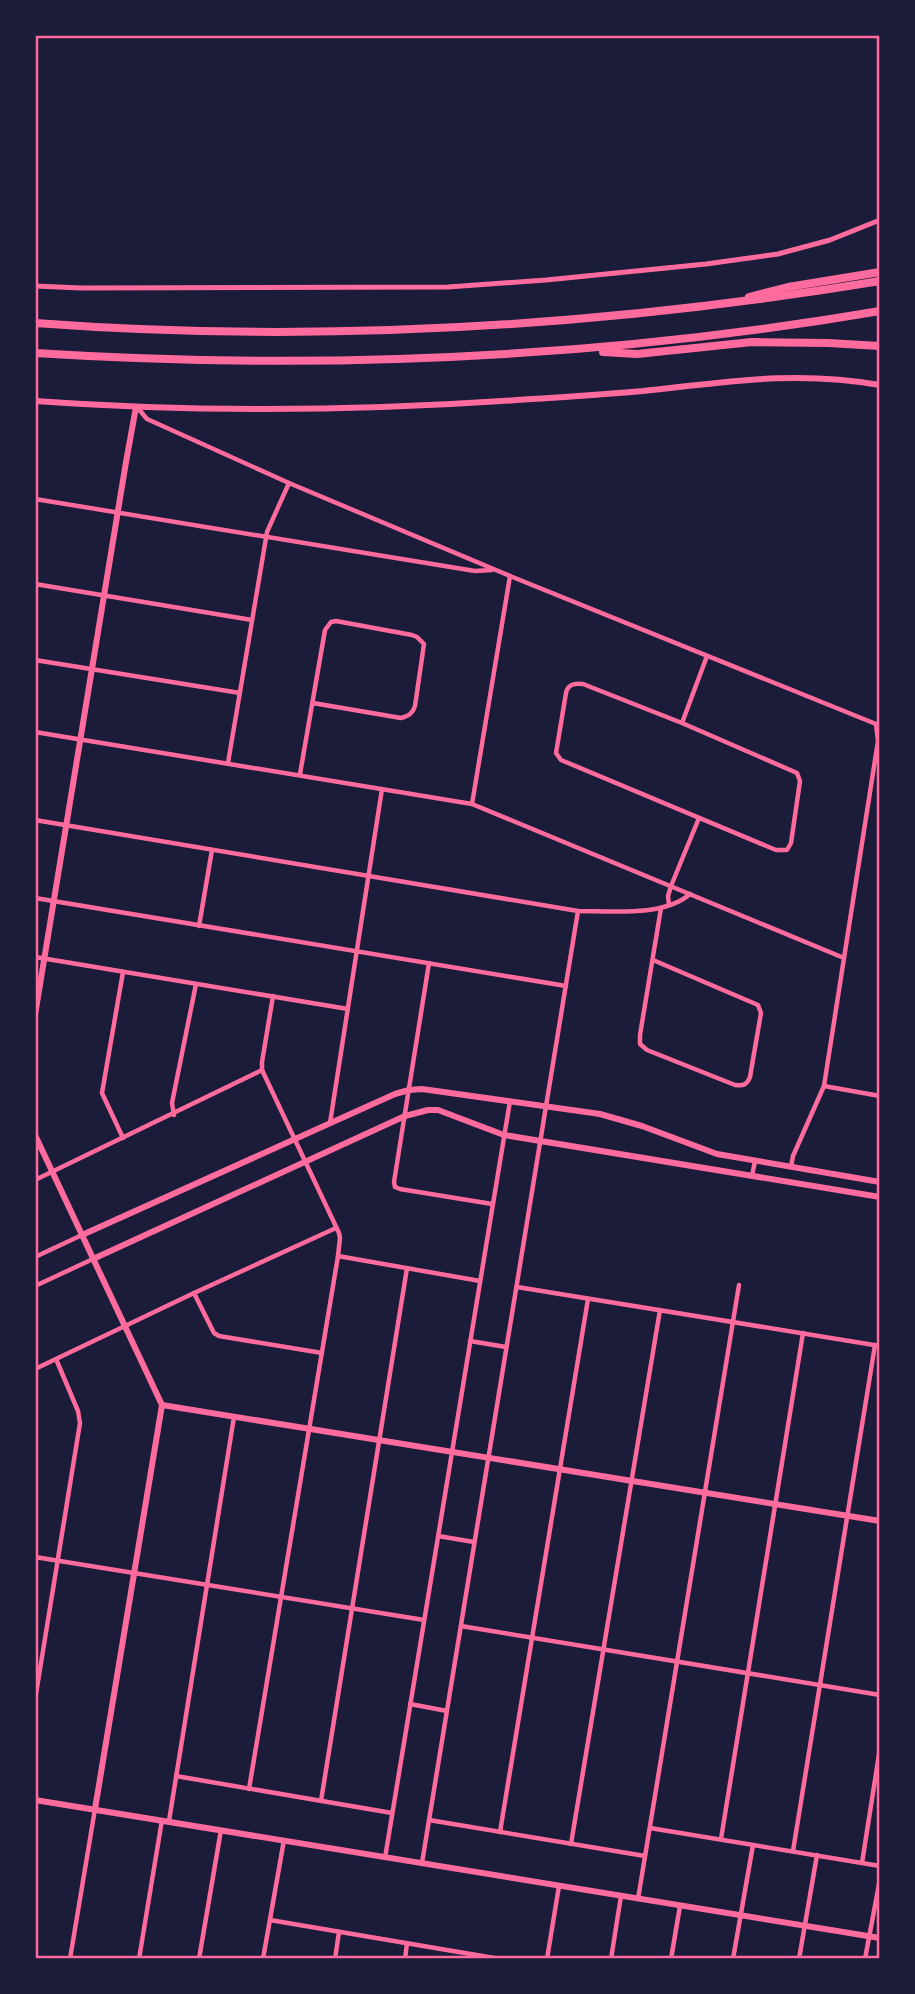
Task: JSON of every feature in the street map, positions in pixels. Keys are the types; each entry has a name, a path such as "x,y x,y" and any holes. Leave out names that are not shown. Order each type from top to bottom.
{"highway":[{"path":"716,305 788,287 880,272"},
{"path":"35,323 140,330 392,331 547,323 716,305 880,281"},
{"path":"35,353 178,360 313,362 471,357 576,350 713,336 880,312"},
{"path":"576,350 637,354 741,343 880,345"}],"main road":[{"path":"35,401 136,407 248,409 422,406 606,394 763,377 826,378 880,385"},
{"path":"35,1015 136,407"},
{"path":"82,1235 395,1094 422,1089 611,1116 707,1152 880,1182"},
{"path":"93,1259 405,1116 428,1110 438,1110 504,1135 880,1197"},
{"path":"35,1135 162,1405 95,1810"},
{"path":"162,1405 880,1521"},
{"path":"35,1800 880,1938"}],"street":[{"path":"35,286 360,288 477,285 747,260 807,247 880,220"},
{"path":"136,407 147,419 289,483 876,724 878,741 824,1086 793,1156 791,1167"},
{"path":"228,763 266,538 289,483"},
{"path":"35,499 475,571 496,570"},
{"path":"472,804 510,576"},
{"path":"35,584 252,620"},
{"path":"300,775 324,630 331,622 412,635 424,644 415,706 406,717 313,702"},
{"path":"682,723 708,656"},
{"path":"35,660 240,693"},
{"path":"572,684 583,684 682,723 799,776 791,843 787,850 776,850 699,818 561,760 556,753 566,693 572,684"},
{"path":"35,732 472,804 844,958"},
{"path":"330,1125 382,789"},
{"path":"669,905 671,886 699,818"},
{"path":"35,820 578,911 661,908 684,900 690,894"},
{"path":"199,926 212,850"},
{"path":"35,898 566,986"},
{"path":"653,960 758,1005 761,1013 750,1077 746,1084 735,1084 647,1050 640,1044 661,908"},
{"path":"421,1864 578,911"},
{"path":"35,957 348,1009"},
{"path":"429,963 395,1187 492,1204"},
{"path":"123,972 102,1093 123,1138"},
{"path":"174,1115 172,1103 195,984"},
{"path":"249,1789 340,1238 262,1070 273,996"},
{"path":"35,1180 174,1115 262,1070"},
{"path":"824,1086 880,1096"},
{"path":"385,1857 510,1100"},
{"path":"752,1176 755,1161"},
{"path":"35,1369 336,1228"},
{"path":"35,1257 82,1235"},
{"path":"338,1256 480,1280"},
{"path":"35,1286 93,1259"},
{"path":"321,1801 407,1268"},
{"path":"638,1899 739,1285"},
{"path":"517,1287 878,1346 847,1515 793,1851"},
{"path":"194,1293 211,1330 219,1336 322,1353"},
{"path":"500,1832 588,1298"},
{"path":"572,1844 660,1310"},
{"path":"721,1839 803,1333"},
{"path":"470,1341 506,1347"},
{"path":"35,1700 80,1423 78,1411 56,1359"},
{"path":"139,1959 176,1776 234,1417"},
{"path":"438,1536 474,1542"},
{"path":"35,1557 424,1620"},
{"path":"461,1626 880,1695"},
{"path":"410,1704 447,1711"},
{"path":"862,1863 880,1748"},
{"path":"176,1776 392,1813"},
{"path":"70,1959 95,1810"},
{"path":"429,1820 645,1856"},
{"path":"650,1828 880,1866"},
{"path":"199,1959 220,1830"},
{"path":"263,1959 284,1840"},
{"path":"733,1959 752,1845"},
{"path":"799,1959 817,1855"},
{"path":"865,1959 880,1879"},
{"path":"547,1959 559,1886"},
{"path":"611,1959 621,1896"},
{"path":"671,1959 680,1906"},
{"path":"270,1920 500,1959"},
{"path":"335,1959 339,1932"},
{"path":"405,1959 407,1944"}]}
